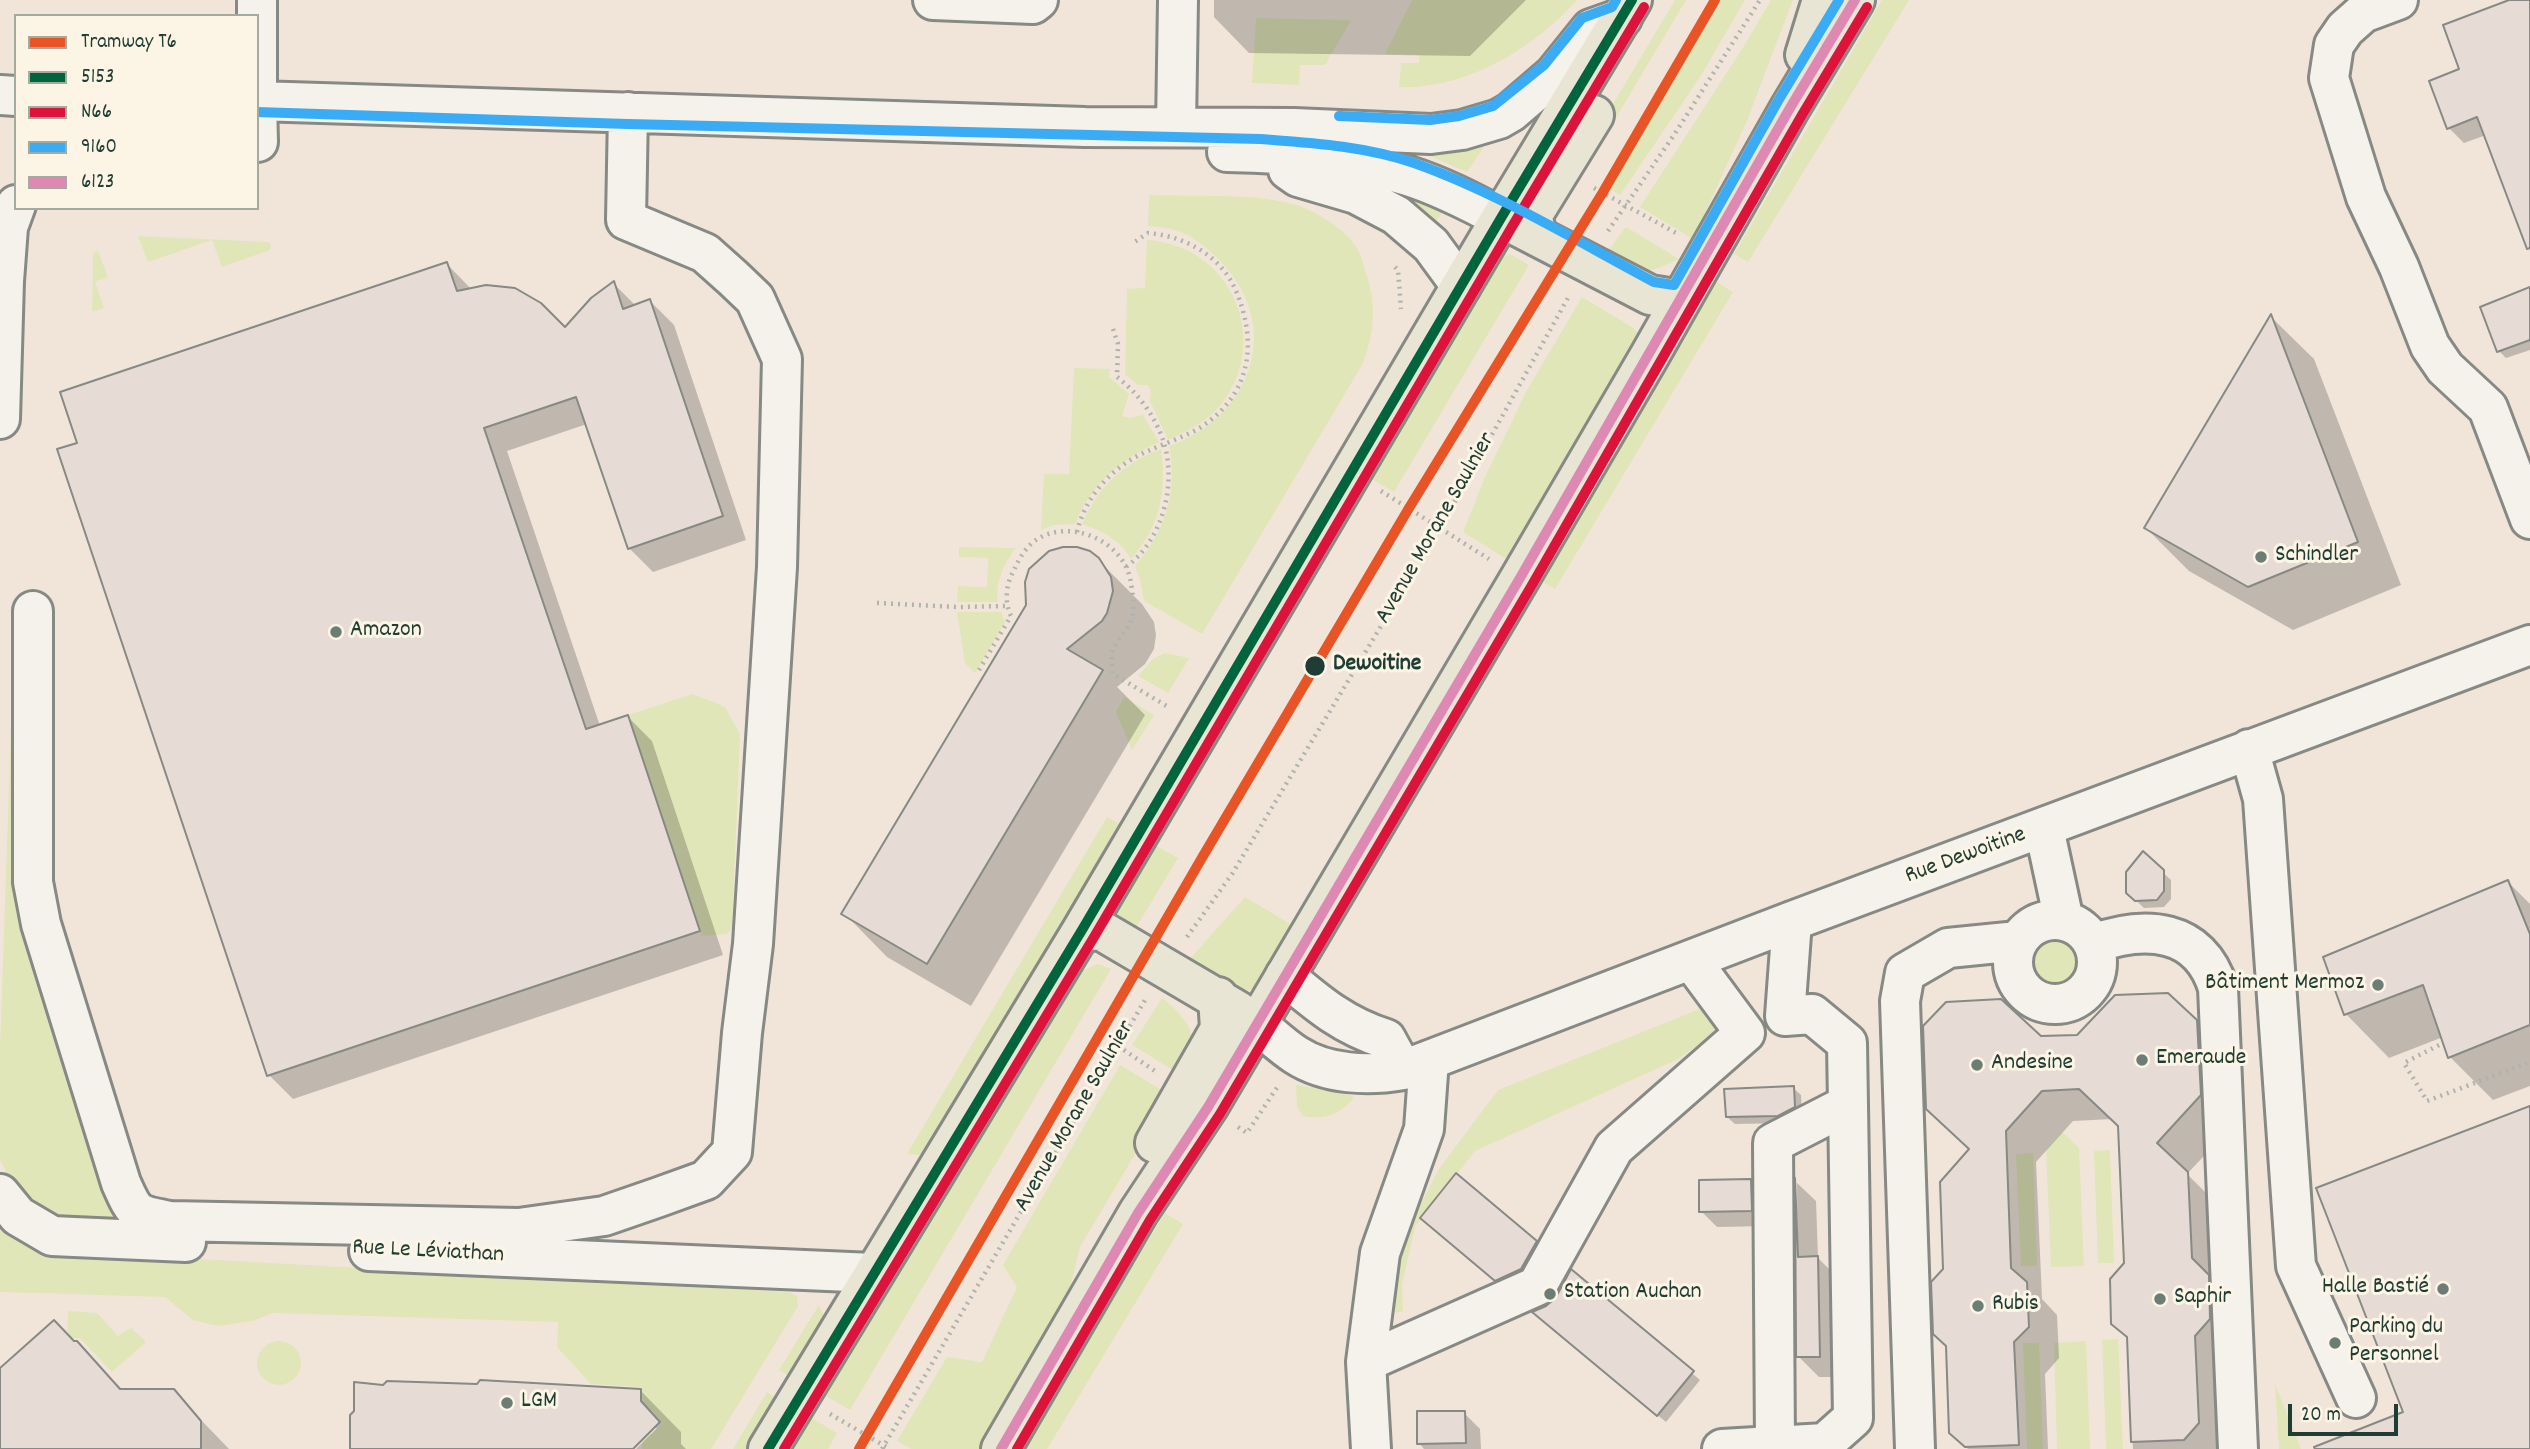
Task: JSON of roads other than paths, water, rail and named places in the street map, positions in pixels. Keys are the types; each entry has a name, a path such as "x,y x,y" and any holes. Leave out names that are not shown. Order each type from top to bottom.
{"main road":[{"path":"1790,107 1822,0"},
{"path":"1001,1449 1138,1213 1208,1107 1520,578 1790,107 1855,0"},
{"path":"768,1449 1083,930 1501,218 1634,6 1652,17 1532,216 1538,237"},
{"path":"1501,218 1650,295 1681,300"},
{"path":"1083,930 1102,931 1218,997 1257,1024"},
{"path":"1138,1213 1135,1175 1220,1029 1218,997"}],"street":[{"path":"933,0 1033,4 1038,0"},
{"path":"1178,0 1193,128"},
{"path":"2398,0 2363,13 2345,29 2334,45 2329,78 2366,197 2399,267 2430,346 2445,368 2488,408 2530,519"},
{"path":"259,127 628,125 1294,128 1431,134 1462,130 1499,119 1511,112 1554,75 1591,29 1634,6"},
{"path":"259,101 628,125 1260,153 1347,161 1408,176 1467,200 1501,218"},
{"path":"33,611 33,882 41,924 121,1183 132,1209 146,1216 170,1221 519,1228 604,1216 706,1181 732,1152 742,1032 753,944 778,553 782,359 755,299 705,253 626,220 628,125"},
{"path":"1193,128 1260,153 1298,177 1356,194 1396,215 1431,245 1461,286"},
{"path":"0,419 4,281 8,227 14,210"},
{"name":"Rue Dewoitine","path":"1257,1024 1298,1056 1337,1071 1382,1073 1416,1065 2530,645"},
{"path":"2249,749 2263,799 2295,1266 2356,1398"},
{"path":"2044,828 2064,921"},
{"path":"2051,920 2064,921 2076,925 2093,944 2097,963 2095,977 2088,989 2070,1001 2050,1005 2025,992 2017,980 2013,966 2014,954 2018,942 2027,931 2051,920"},
{"path":"1785,1016 1792,921"},
{"path":"2093,944 2113,937 2166,935 2182,940 2204,959 2218,988 2238,1449"},
{"path":"1915,1449 1899,1001 1905,973 1948,948 2018,942"},
{"path":"1691,960 1745,1033"},
{"path":"1285,976 1325,1011 1361,1032 1387,1039 1416,1065 1424,1129 1380,1253 1366,1362 1371,1449"},
{"path":"1366,1362 1537,1286 1614,1148 1745,1033 1785,1016 1812,1014 1847,1043 1853,1418 1825,1446 1722,1449"},
{"path":"1775,1446 1773,1143 1847,1105"},
{"name":"Rue Le Léviathan","path":"0,1194 18,1216 52,1236 873,1273"},
{"path":"603,1261 604,1216"}],"tram line":[{"name":"T6","path":"859,1449 1203,856 1409,508 1603,192 1715,0"}],"place":[{"name":"Schindler","path":"2261,557"},
{"name":"Amazon","path":"336,632"},
{"name":"Dewoitine","path":"1315,666"},
{"name":"Bâtiment Mermoz","path":"2378,985"},
{"name":"Emeraude","path":"2142,1060"},
{"name":"Andesine","path":"1977,1065"},
{"name":"Halle Bastié","path":"2443,1289"},
{"name":"Station Auchan","path":"1550,1294"},
{"name":"Saphir","path":"2160,1299"},
{"name":"Rubis","path":"1978,1306"},
{"name":"Parking du Personnel","path":"2335,1343"},
{"name":"LGM","path":"507,1403"}]}
